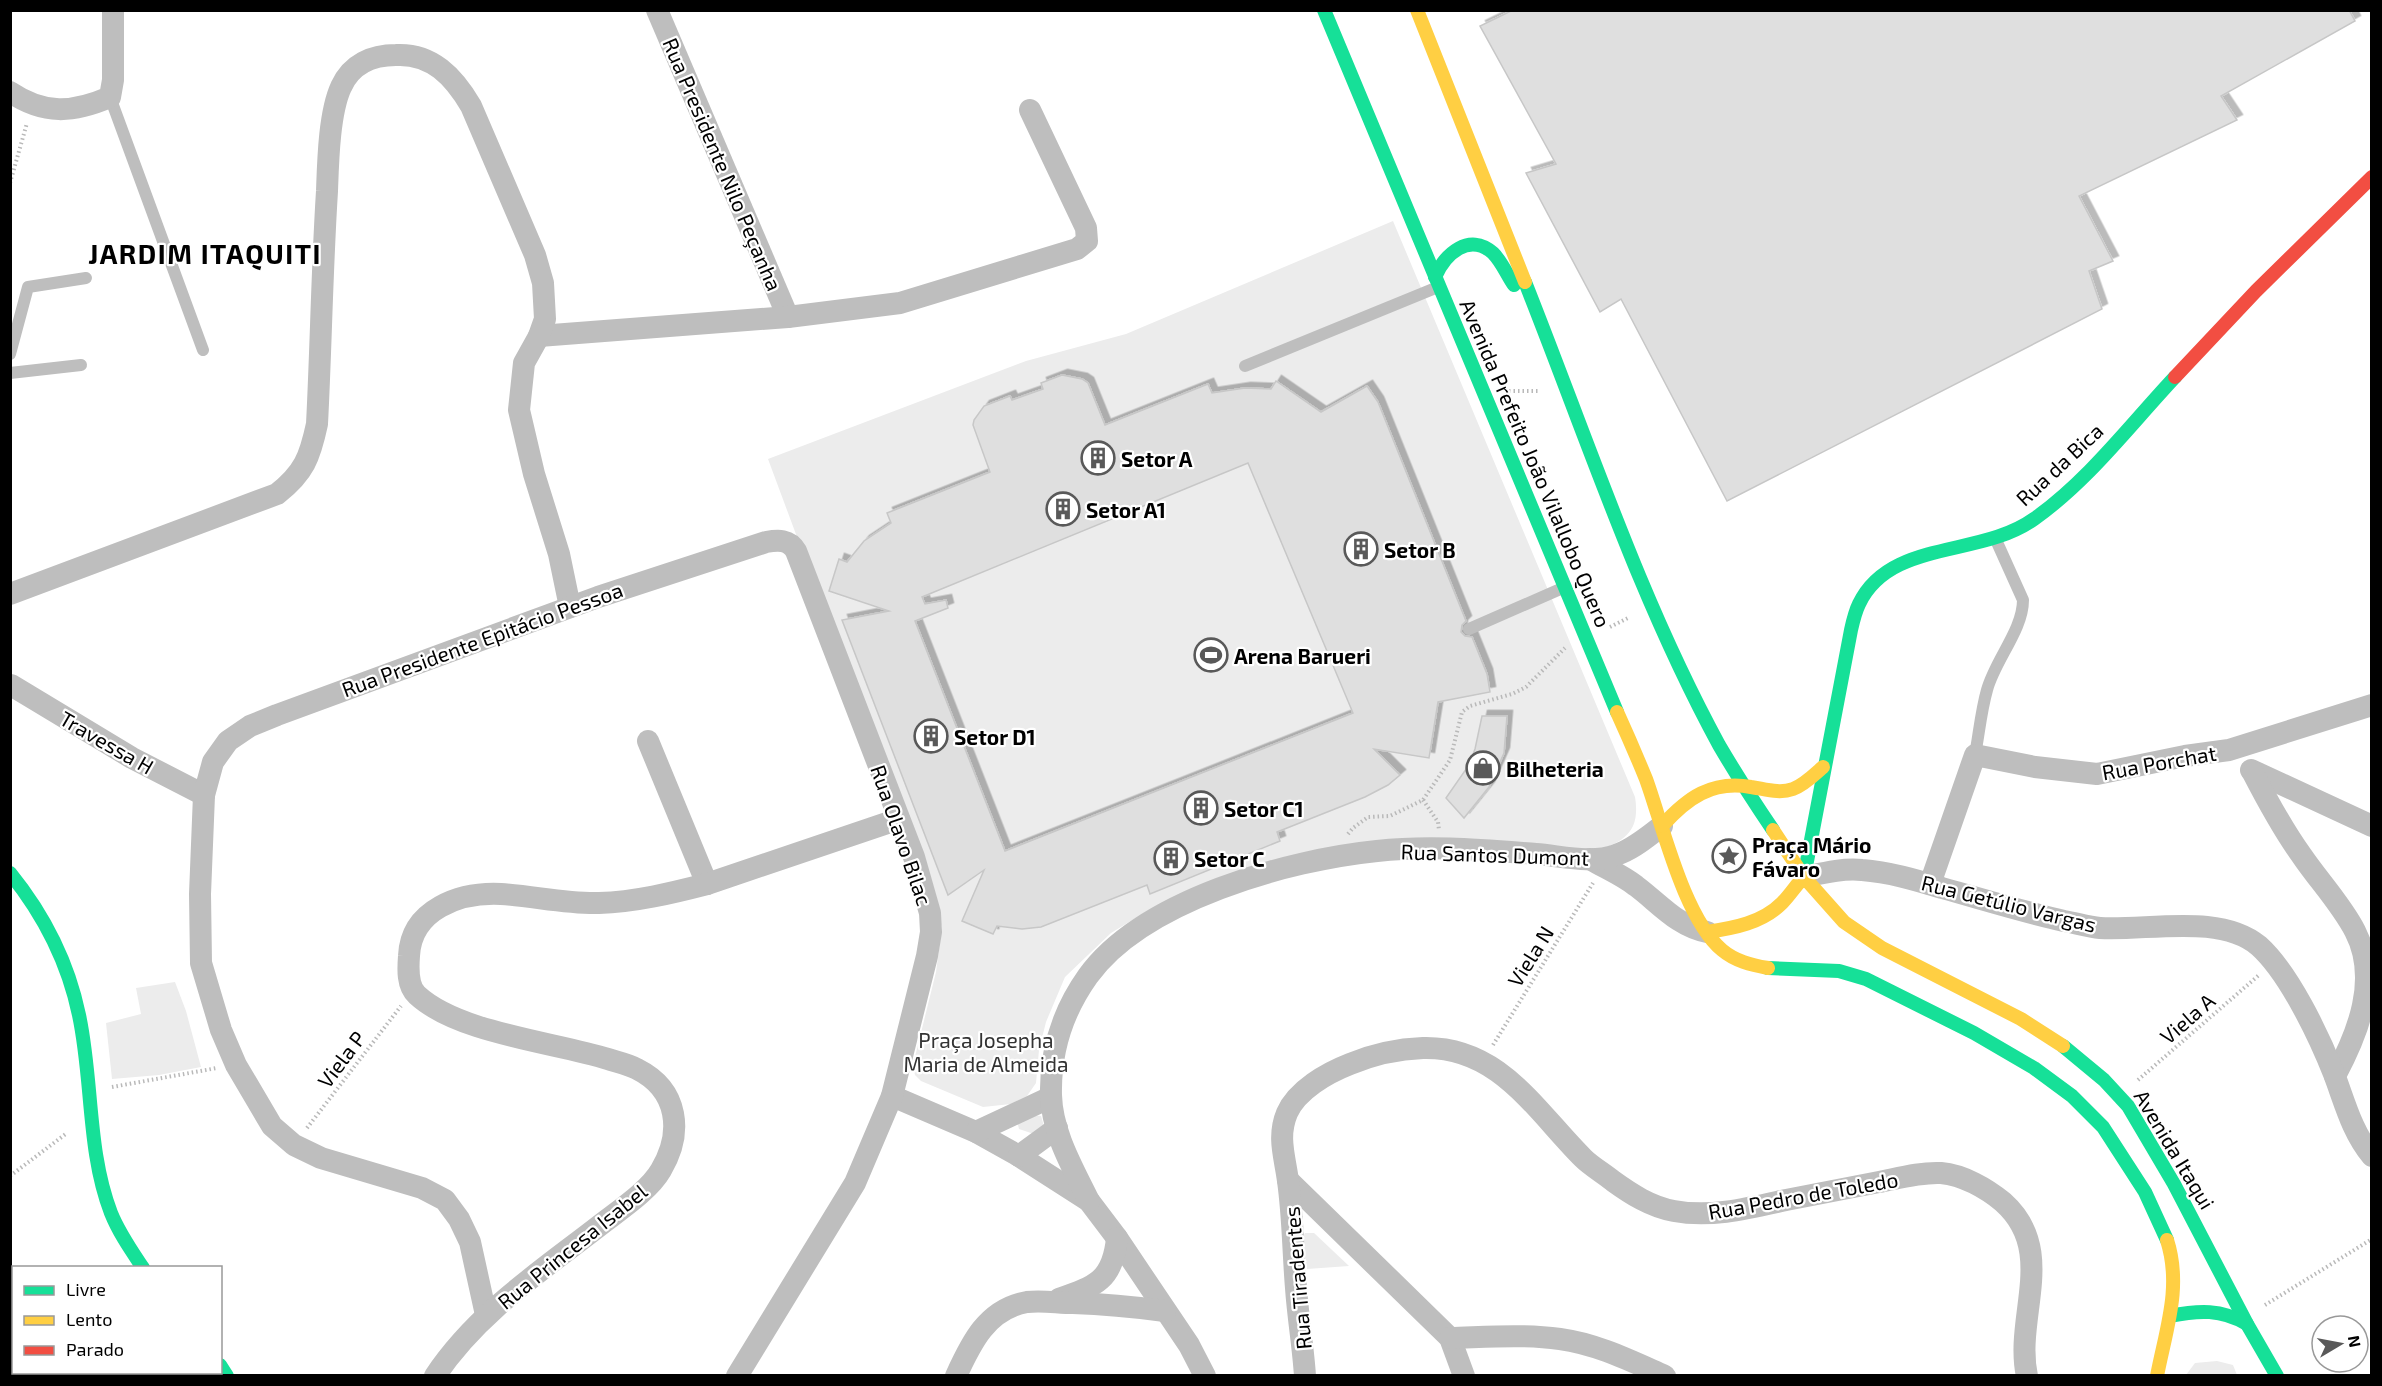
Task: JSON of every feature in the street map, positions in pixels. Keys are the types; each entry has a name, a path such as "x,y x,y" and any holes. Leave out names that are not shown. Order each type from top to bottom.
{"main road":[{"name":"Avenida Prefeito João Vilallobo Quero","path":"1324,10 1646,780 1684,885 1707,932 1728,955 1747,963 1785,969 1840,971 1878,984 2006,1049 2089,1112 2104,1128 2130,1165 2171,1248 2175,1272 2170,1316"},
{"path":"1417,10 1652,607 1719,744 1804,877 1778,907 1769,913 1744,925 1707,932"},
{"name":"Rua da Bica","path":"1804,877 1823,767 1851,630 1860,600 1890,567 1907,559 1995,539 2022,527 2071,487 2219,329 2372,177"},
{"path":"1437,281 1439,264 1448,253 1466,245 1478,245 1492,253 1511,282 1532,298"},
{"path":"1662,826 1679,805 1696,793 1716,787 1744,786 1775,792 1792,789 1810,779 1823,767"},
{"path":"10,873 25,890 53,936 67,972 79,1016 90,1105 108,1205 123,1238 142,1266"},
{"name":"Avenida Itaqui","path":"1804,877 1844,922 1862,936 2021,1019 2051,1037 2104,1080 2128,1106 2165,1167 2246,1321 2279,1373"},
{"path":"2157,1376 2170,1316 2216,1310 2246,1321"}],"street":[{"path":"10,92 42,109 60,110 85,106 110,97 113,80 113,10"},
{"name":"Rua Presidente Nilo Peçanha","path":"657,10 788,318"},
{"path":"13,587 277,494 294,481 305,465 317,424 328,173 334,117 340,88 352,70 366,60 381,55 416,56 434,63 460,88 474,114 535,255 543,283 545,319 539,336 524,363 519,410 534,474 559,554 570,607"},
{"path":"539,336 788,318 848,311 912,300 1077,249 1087,241 1086,228 1030,110"},
{"name":"Rua Presidente Epitácio Pessoa","path":"486,1315 470,1242 459,1219 445,1200 422,1188 321,1158 294,1145 272,1126 236,1065 206,987 201,963 200,894 204,795 213,762 228,741 250,726 330,694 570,607 766,542 777,540 789,543 796,551"},
{"name":"Rua Olavo Bilac","path":"737,1376 855,1183 892,1096 931,932 930,913 924,890 899,819 796,551"},
{"name":"Travessa H","path":"12,685 132,758 204,795"},
{"name":"Rua Porchat","path":"1975,755 2035,767 2097,774 2229,750 2372,705"},
{"path":"648,741 706,884"},
{"name":"Rua Porchat","path":"2229,750 2253,773"},
{"path":"1930,884 1975,755"},
{"path":"2253,773 2372,826"},
{"path":"2253,773 2277,818 2356,933 2364,959 2362,1015 2350,1048 2334,1076"},
{"path":"412,991 408,970 409,949 416,929 429,912 450,902 498,894 558,902 602,903 678,891 706,884 899,819"},
{"name":"Rua Santos Dumont","path":"1089,1201 1069,1161 1051,1097 1057,1037 1071,1004 1089,974 1120,944 1157,918 1189,902 1245,880 1331,857 1420,848 1553,855 1596,863 1633,848 1662,826"},
{"path":"1596,863 1633,884 1681,922 1694,930 1707,932"},
{"name":"Rua Getúlio Vargas","path":"1804,877 1860,870 1899,876 2038,915 2099,928 2205,927 2224,930 2257,945 2274,962 2313,1025 2348,1115 2372,1156"},
{"name":"Rua Princesa Isabel","path":"412,991 429,1006 457,1019 637,1068 656,1082 667,1095 673,1112 675,1133 669,1156 658,1176 629,1202 486,1315 450,1352 435,1376"},
{"name":"Rua Pedro de Toledo","path":"1288,1180 1281,1147 1281,1130 1288,1110 1300,1095 1339,1068 1367,1057 1409,1048 1461,1051 1484,1061 1514,1084 1585,1161 1647,1203 1673,1211 1701,1214 1732,1211 1907,1176 1941,1173 1961,1178 1976,1184 2004,1203 2017,1217 2032,1253 2032,1284 2024,1359 2028,1376"},
{"path":"892,1096 976,1132 1019,1156 1089,1201 1117,1238 1189,1345 1205,1376"},
{"path":"976,1132 1051,1097"},
{"path":"1019,1156 1058,1128"},
{"path":"1288,1180 1450,1338 1464,1376"},
{"name":"Rua Tiradentes","path":"1288,1180 1305,1376"},
{"path":"1049,1302 1088,1287 1102,1278 1115,1260 1117,1238"},
{"path":"956,1376 972,1341 980,1330 998,1314 1027,1302 1117,1305 1165,1311"},
{"path":"1450,1338 1524,1335 1563,1339 1604,1351 1665,1376"}],"lane":[{"path":"110,97 203,350"},
{"path":"10,354 28,287 86,278"},
{"path":"1245,366 1437,281"},
{"path":"10,374 81,365"},
{"path":"1975,755 1987,690 2023,609 2023,600 1995,539"},
{"path":"1469,629 1566,587"}],"path":[{"path":"10,183 31,104"},
{"path":"1502,391 1538,391"},
{"path":"1608,628 1628,618"},
{"path":"1350,855 1346,837 1353,828 1368,817 1390,816 1423,800 1450,760 1462,712 1470,706 1512,694 1526,687 1566,647 1587,637"},
{"path":"1423,800 1438,822"},
{"name":"Viela N","path":"1484,1061 1596,863"},
{"name":"Viela A","path":"2119,1096 2274,962"},
{"name":"Viela P","path":"294,1145 412,991"},
{"path":"2246,1321 2372,1239"}],"green space":[{"name":"Arena Barueri","path":"1393,221 1635,797 1634,825 1625,837 1600,850 1437,842 1147,911 1111,933 1065,977 1046,1022 1039,1050 1036,1083 1027,1096 1011,1104 983,1107 921,1081 915,1075 913,1065 936,972 942,927 768,459 1026,361 1126,334"},
{"path":"175,982 186,1011 201,1067 159,1075 112,1079 106,1023 141,1014 136,988"},
{"path":"1031,1115 1041,1116 1044,1126 1034,1134 1019,1129 1017,1121"},
{"path":"1305,1233 1314,1233 1349,1266 1307,1269 1302,1239"},
{"path":"2217,1361 2233,1365 2237,1375 2186,1375 2195,1363"}],"building":[{"path":"1513,10 2349,10 2355,21 2221,96 2237,120 2079,196 2113,261 2089,271 2102,309 1727,501 1621,299 1600,312 1526,173 1556,164 1480,26"},
{"path":"1062,375 1082,379 1088,383 1105,425 1208,384 1212,393 1245,388 1271,389 1276,381 1321,412 1367,386 1378,402 1466,621 1462,625 1461,632 1465,636 1472,637 1487,674 1490,692 1438,702 1429,758 1374,749 1400,775 1388,785 1365,797 1277,832 1280,841 1150,894 1147,885 1041,927 1022,929 997,926 993,934 962,921 984,870 948,895 842,620 889,611 829,591 839,559 847,562 864,541 891,523 887,513 990,472 973,425 974,420 984,406 1010,396 1012,400 1043,389 1041,383","holes":["1248,463 1353,713 1005,851 915,621 948,608 946,600 925,604 922,597"]},
{"name":"Bilheteria","path":"1482,716 1507,716 1504,753 1489,787 1464,818 1446,798 1469,765"}],"traffic: fast":[{"path":"1324,10 1617,712"},
{"path":"1435,277 1451,254 1459,248 1475,245 1484,247 1493,253 1514,285"},
{"path":"1525,282 1615,517 1664,633 1719,745 1773,830"},
{"path":"1804,877 1855,613 1873,583 1892,569 1914,559 1988,540 2034,519 2072,488 2108,452 2175,377"},
{"path":"10,873 44,922 68,976 79,1015 87,1065 94,1140 103,1189 118,1228 142,1266"},
{"path":"1768,968 1839,971 1866,979 1974,1033 2034,1068 2072,1096 2103,1127 2145,1192 2167,1240"},
{"path":"2063,1046 2104,1080 2128,1106 2174,1184 2247,1324 2277,1376"},
{"path":"2170,1316 2210,1312 2219,1313 2247,1324"},
{"path":"222,1368 227,1376"}],"traffic: slow":[{"path":"1417,10 1525,282"},
{"path":"1617,712 1646,779 1676,870 1696,916 1709,935 1727,954 1744,962 1768,968"},
{"path":"1662,826 1681,807 1701,793 1724,786 1751,787 1772,791 1793,789 1809,780 1823,767"},
{"path":"1773,830 1804,877 1844,922 1882,948 2021,1019 2063,1046"},
{"path":"1707,932 1737,926 1766,915 1782,903 1804,877"},
{"path":"2157,1376 2173,1291 2173,1274 2167,1240"}],"traffic: jam":[{"path":"2175,377 2256,291 2372,177"}],"place":[{"name":"Setor A","path":"1098,458"},
{"name":"Setor A1","path":"1063,509"},
{"name":"Setor B","path":"1361,549"},
{"name":"Arena Barueri","path":"1211,655"},
{"name":"Setor D1","path":"931,736"},
{"name":"Bilheteria","path":"1483,768"},
{"name":"Setor C1","path":"1201,808"},
{"name":"Praça Mário Fávaro","path":"1729,856"},
{"name":"Setor C","path":"1171,858"}],"district":[{"name":"JARDIM ITAQUITI","path":"205,253"}],"park label":[{"name":"Praça Josepha Maria de Almeida","path":"986,1051"}]}
